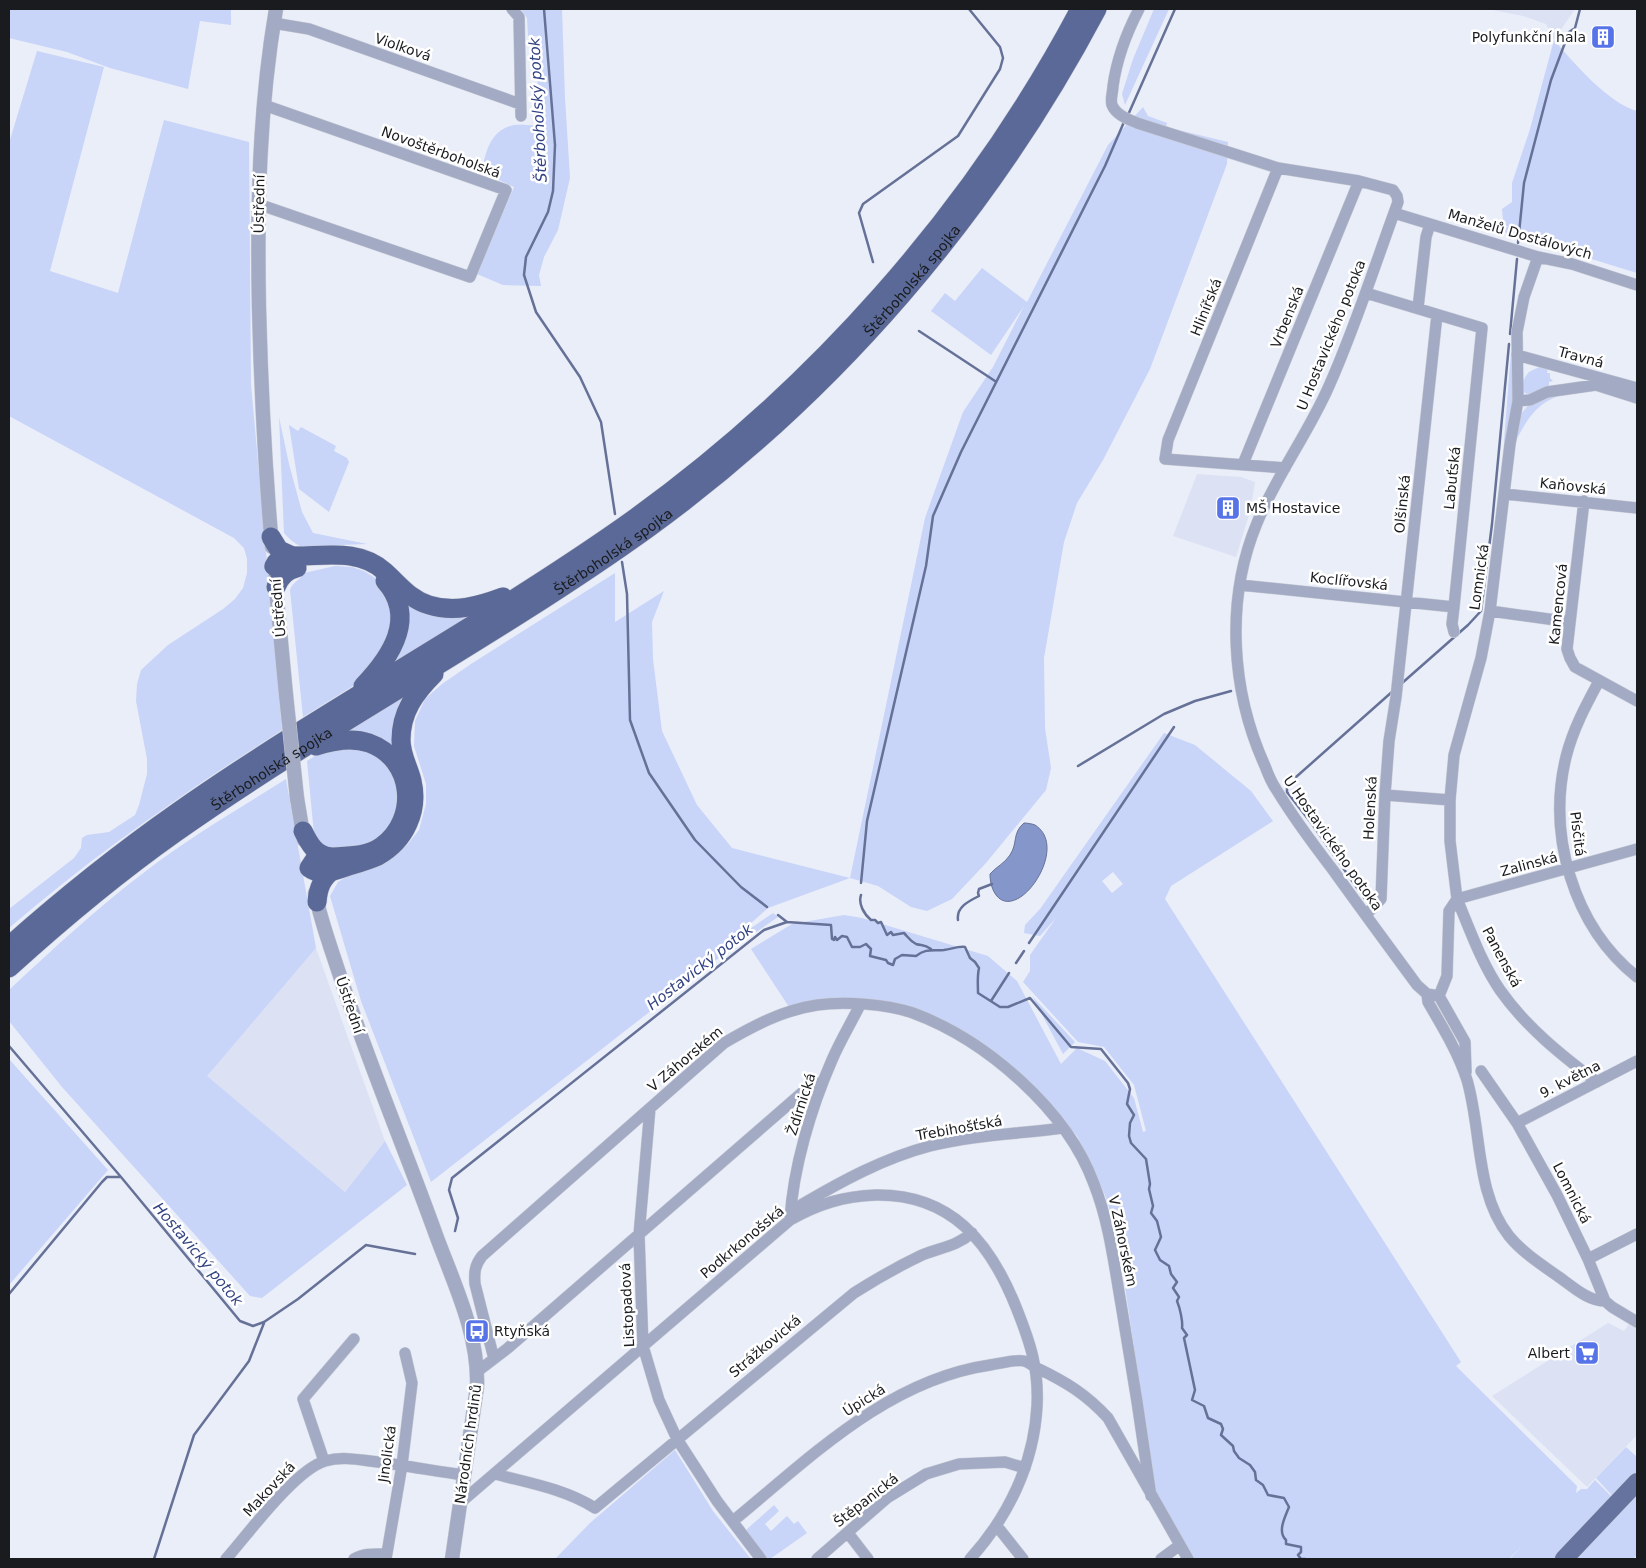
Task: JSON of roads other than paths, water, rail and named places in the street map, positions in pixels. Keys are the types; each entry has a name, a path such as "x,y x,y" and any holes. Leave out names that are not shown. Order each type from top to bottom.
{"highway":[{"name":"Štěrboholská spojka","path":"9,946 79,886 158,826 243,768 539,583 622,527 700,468 784,394 852,327 915,255 974,179 1026,101 1080,9"},
{"name":"Štěrboholská spojka","path":"9,968 62,920 126,869 198,818 279,764 578,576 671,511 763,436 867,334 916,278 976,203 1046,99 1097,9"},
{"path":"271,537 286,563 276,586"},
{"path":"286,563 342,555 365,559 383,570 404,592 413,598 431,606 444,609 466,608 539,583"},
{"path":"286,563 338,561 357,563 373,571 386,582 398,604 400,618 398,631 389,653 369,680 338,709"},
{"path":"309,868 315,859 332,864 380,855 397,841 406,827 412,811 414,797 411,776 404,761 401,748 404,715 420,689 438,670 464,648"},
{"path":"279,764 317,746 350,740 368,743 378,748 390,757 401,771 406,785 407,801 403,820 394,835 381,847 367,854 332,864"},
{"path":"302,831 315,850 332,864"},
{"path":"317,902 321,883 328,874 332,864"}],"main road":[{"path":"1564,1559 1637,1482"}],"street":[{"name":"Ústřední","path":"271,537 262,407 258,204 264,104 276,9"},
{"name":"Violková","path":"273,24 310,30 520,110 519,17 512,9"},
{"path":"1139,9 1123,41 1111,101 1115,110 1126,118 1278,168 1359,181"},
{"name":"Novoštěrboholská","path":"258,204 470,277 506,190 264,104"},
{"name":"Hlinířská","path":"1243,464 1165,459 1168,440 1278,168"},
{"name":"U Hostavického potoka","path":"1359,181 1393,190 1398,202 1366,293 1329,386 1308,430 1285,468 1256,524 1246,556 1240,585 1236,623 1236,659 1247,718 1256,748 1275,789 1417,985 1433,995"},
{"name":"Vrbenská","path":"1243,464 1359,181"},
{"name":"Manželů Dostálových","path":"1394,213 1538,257 1572,264 1637,285"},
{"path":"1418,308 1426,236 1430,224"},
{"name":"Lomnická","path":"1458,899 1450,841 1450,800 1454,755 1481,658 1490,611 1510,444 1518,401 1517,332 1524,297 1538,257"},
{"path":"1366,293 1437,315"},
{"name":"Labuťská","path":"1437,315 1482,328 1452,624 1454,632"},
{"name":"Olšinská","path":"1396,697 1437,315"},
{"name":"Travná","path":"1517,355 1637,388"},
{"path":"1518,401 1530,400 1547,392 1596,385 1637,398"},
{"path":"1243,464 1285,468"},
{"name":"Kaňovská","path":"1505,494 1637,508"},
{"name":"Kamencová","path":"1584,501 1570,622 1568,649 1570,658 1575,666 1637,702"},
{"name":"Koclířovská","path":"1240,585 1454,607"},
{"name":"Ústřední","path":"276,586 297,798 317,902 356,1022 420,1189"},
{"path":"1490,611 1570,622"},
{"name":"Písčitá","path":"1599,681 1576,723 1566,756 1560,788 1559,827 1562,849 1568,869 1579,899 1593,927 1610,951 1637,977"},
{"name":"Holenská","path":"1366,915 1381,899 1385,795 1390,733 1396,697"},
{"path":"1385,795 1450,800"},
{"name":"Zalinská","path":"1458,899 1637,849"},
{"path":"1458,899 1449,911 1447,976 1433,995 1465,1042 1467,1081 1488,1193 1501,1224 1520,1248 1543,1266 1596,1301 1606,1301 1612,1307 1637,1322"},
{"name":"Panenská","path":"1458,899 1480,955 1505,996 1522,1018 1554,1049 1597,1082"},
{"name":"V Záhorském","path":"494,1358 475,1284 476,1264 482,1256 724,1043 765,1020 816,1005 881,1006 912,1013 972,1043 1030,1089 1063,1128 1078,1152 1094,1183 1107,1228 1137,1394 1151,1496"},
{"name":"Ždírnická","path":"790,1220 791,1196 802,1146 823,1082 860,1005"},
{"name":"9. května","path":"1517,1123 1637,1062"},
{"name":"Lomnická","path":"1481,1071 1517,1123 1557,1195 1606,1301"},
{"path":"478,1371 508,1348 812,1084 823,1082"},
{"name":"Listopadová","path":"650,1108 639,1235 643,1346 659,1400 677,1439 717,1501 761,1559"},
{"name":"Třebihošťská","path":"790,1220 801,1205 840,1182 887,1160 930,1146 978,1137 1063,1128"},
{"name":"Národních hrdinů","path":"420,1189 467,1319 476,1351 478,1371 452,1559"},
{"name":"Podkrkonošská","path":"460,1503 790,1220 811,1208 840,1198 853,1196 904,1196 934,1205 972,1233 994,1262 1010,1292 1027,1335 1036,1367 1037,1407 1031,1444 1024,1468 1010,1501 996,1527 970,1559"},
{"name":"Strážkovická","path":"495,1474 552,1488 595,1508 854,1292 925,1254 961,1242 972,1233"},
{"path":"1588,1259 1637,1234"},
{"path":"324,1461 303,1399 354,1339"},
{"name":"Jinolická","path":"386,1557 402,1465 412,1383 405,1353"},
{"name":"Úpická","path":"733,1521 851,1425 876,1408 903,1394 957,1372 982,1366 1023,1360 1036,1367"},
{"name":"V Záhorském","path":"1036,1367 1073,1386 1092,1401 1108,1418 1188,1559"},
{"name":"Makovská","path":"226,1559 287,1489 308,1470 324,1461 344,1458 464,1475"},
{"name":"Štěpanická","path":"817,1559 887,1498 926,1474 959,1464 1004,1462 1024,1468"},
{"path":"996,1527 1023,1559"},
{"path":"848,1533 868,1559"},
{"path":"1161,1559 1180,1545"},
{"path":"354,1559 360,1555 369,1554 386,1557"}],"waterway":[{"name":"Štěrboholský potok","path":"544,9 555,145 553,191 548,212 526,257 524,275 536,312 580,377 601,422 615,514"},
{"path":"873,262 859,213 863,204 958,136 1000,69 1003,58 1000,47 969,9"},
{"path":"1128,115 1175,9"},
{"path":"1518,243 1524,183 1551,80 1569,32 1575,28 1580,9"},
{"path":"861,883 867,821 926,566 933,516 961,452 1105,166 1124,122"},
{"path":"1510,334 1517,259"},
{"path":"919,331 995,381"},
{"path":"1401,684 1468,625 1481,611 1492,524 1509,344"},
{"name":"Štěrboholský potok","path":"622,562 627,594 630,720 649,773 695,840 741,887 767,907"},
{"path":"1078,766 1164,714 1195,701 1231,691"},
{"path":"1365,899 1287,792 1287,785 1393,691"},
{"path":"1029,943 1174,727"},
{"path":"958,920 961,908 967,902 979,896 979,889 992,884"},
{"path":"861,895 860,902 864,912 871,920 875,920 878,923 881,922 887,935 891,932 893,935 904,933 914,943 931,949"},
{"name":"Štěrboholský potok","path":"778,915 787,922"},
{"name":"Hostavický potok","path":"455,1231 458,1218 449,1190 452,1178 764,930 787,922 831,925 832,939 834,940 835,937 837,940 842,936 847,937 852,947 860,947 866,944 871,949 870,956 886,960 893,965 895,959 902,955 916,956 926,951 965,947 970,958 979,968 978,993 1000,1007 1008,1007 1030,998 1071,1047 1101,1049 1128,1083 1130,1089 1127,1104 1134,1115 1130,1123 1129,1136 1131,1143 1146,1159 1153,1206 1151,1213 1157,1221 1161,1237 1155,1250 1160,1260 1169,1266 1171,1274 1177,1282 1173,1288 1179,1297 1177,1301 1182,1328 1187,1335 1184,1338 1195,1390 1192,1400 1204,1406 1208,1418 1221,1424 1223,1429 1221,1435 1233,1446 1239,1458 1250,1465 1255,1472 1256,1480 1263,1485 1268,1495 1284,1498 1289,1507 1283,1524 1283,1537 1286,1540 1286,1544 1301,1547 1301,1552 1298,1555 1301,1559 1305,1559"},
{"path":"1016,963 1024,951"},
{"path":"991,1001 1009,973"},
{"name":"Hostavický potok","path":"9,1046 121,1177 240,1321 253,1326 264,1322 298,1299 366,1245 415,1254"},
{"path":"9,1294 102,1182 107,1177 120,1177"},
{"path":"154,1559 194,1435 249,1361 264,1323"}],"place":[{"name":"Polyfunkční hala","path":"1603,37"},
{"name":"MŠ Hostavice","path":"1228,508"},
{"name":"Rtyňská","path":"477,1331"},
{"name":"Albert","path":"1587,1353"}]}
